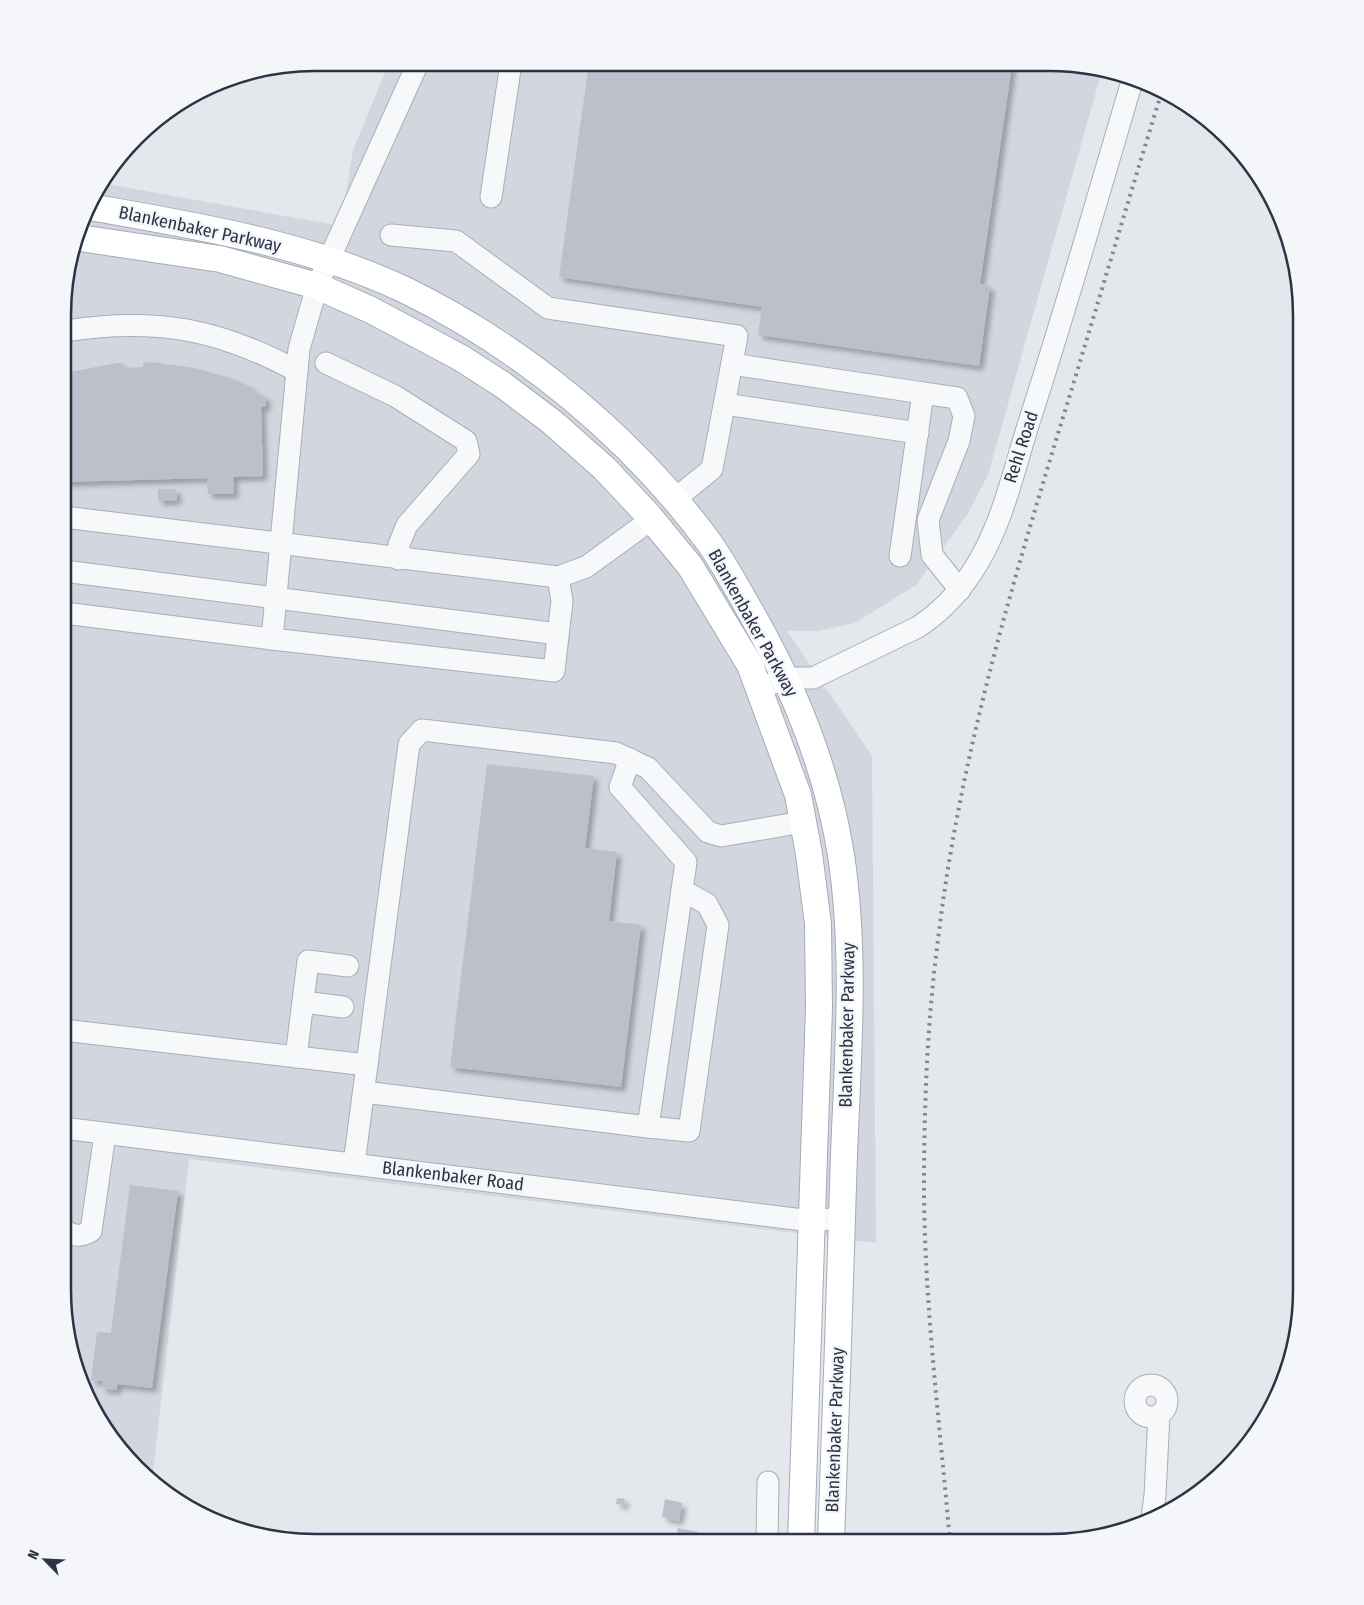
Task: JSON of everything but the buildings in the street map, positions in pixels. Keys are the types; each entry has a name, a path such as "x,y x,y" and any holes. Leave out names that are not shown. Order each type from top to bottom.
{"main road":[{"name":"Blankenbaker Parkway","path":"96,208 266,240 328,260 404,290 496,342 589,414 618,439 675,499 715,552 786,678 819,762 838,842 846,896 851,963 831,1534"},
{"name":"Blankenbaker Parkway","path":"84,239 220,260 317,286 371,310 461,358 504,385 552,422 604,468 652,519 690,566 750,665 798,795 818,924 819,998 801,1534"}],"street":[{"path":"272,639 297,370 307,315 328,260 414,71"},
{"path":"491,197 510,71"},
{"name":"Rehl Road","path":"759,688 786,678 813,678 903,636 934,616 960,590 979,562 993,533 1052,351 1131,86"},
{"path":"391,235 456,241 548,308 737,336 712,470 675,499"},
{"path":"71,330 135,324 184,328 226,339 268,355 297,370"},
{"path":"326,363 395,396 466,441 469,454 406,525 399,544 399,558"},
{"path":"732,364 957,398 964,416 959,441 928,520 932,555 960,590"},
{"path":"900,556 923,393"},
{"path":"725,404 918,433"},
{"path":"71,518 280,545 558,577 586,567 652,519"},
{"path":"71,572 558,634"},
{"path":"71,615 554,671 562,601 558,577"},
{"path":"354,1164 409,744 422,730 616,753 648,768 708,832 721,836 803,822"},
{"path":"630,759 620,787 686,862"},
{"path":"648,1127 686,862 708,832"},
{"path":"364,1092 648,1127 689,1130 718,925 707,904 682,890"},
{"path":"296,1057 308,961 348,966"},
{"path":"303,1002 343,1007"},
{"path":"71,1031 367,1065"},
{"name":"Blankenbaker Road","path":"71,1129 811,1221 842,1218"},
{"path":"71,1234 83,1236 91,1231 105,1134"},
{"path":"1153,1511 1159,1415"},
{"path":"767,1534 768,1482"}],"shaded area":[{"path":"386,71 1048,71 1080,73 1100,77 988,475 967,515 916,585 855,623 818,631 787,631 872,756 876,1243 189,1159 153,1472 132,1451 112,1425 96,1398 84,1368 73,1321 71,1289 71,316 73,284 84,237 96,207 109,184 341,226 353,150"}],"railway":[{"path":"949,1534 930,1324 924,1193 929,1034 934,971 947,876 971,750 1002,626 1037,502 1160,98"}]}
